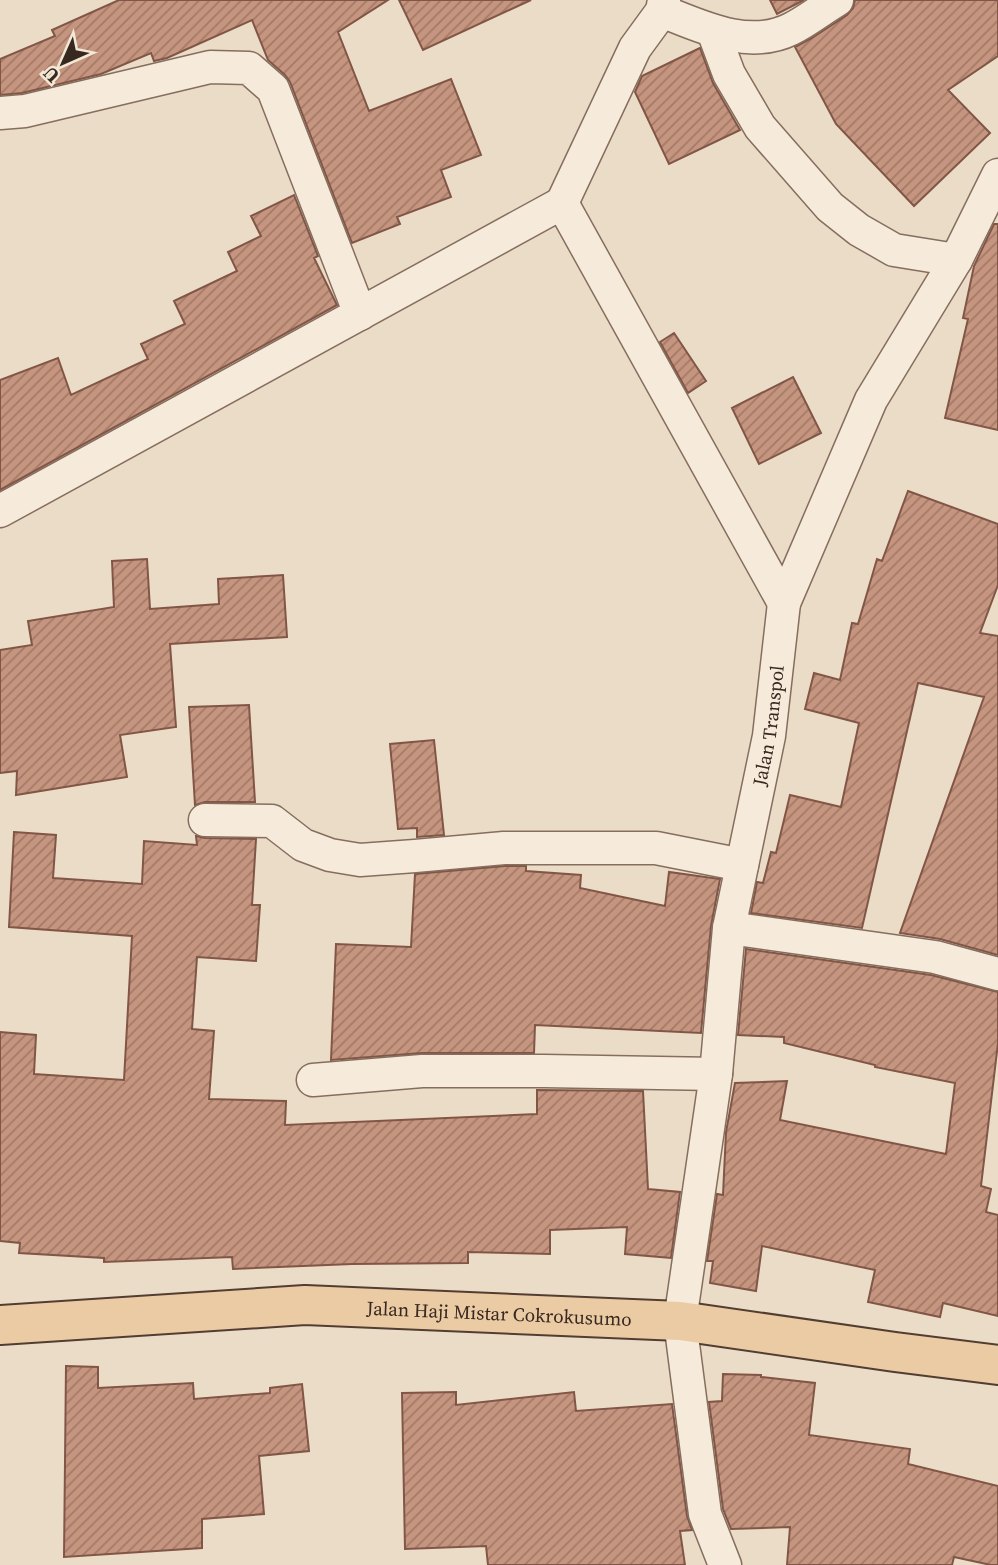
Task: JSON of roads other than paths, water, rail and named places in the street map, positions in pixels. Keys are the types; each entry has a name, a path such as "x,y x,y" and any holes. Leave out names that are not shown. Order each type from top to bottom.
{"main road":[{"name":"Jalan Haji Mistar Cokrokusumo","path":"0,1325 305,1305 680,1321 998,1365"}],"street":[{"path":"0,511 562,203 635,48 663,6 713,31 758,39 789,30 837,0"},
{"path":"713,31 729,75 761,127 830,207 859,230 894,250 956,260"},
{"path":"0,113 25,111 210,67 249,68 273,89 360,314"},
{"name":"Jalan Transpol","path":"725,1565 705,1514 680,1321 716,1074 729,928 769,736 784,603 871,400 956,260 998,175"},
{"path":"562,203 784,603"},
{"path":"205,820 272,821 303,845 330,855 360,860 504,848 656,848 741,865"},
{"path":"729,928 935,957 998,974"},
{"path":"313,1080 422,1072 716,1074"}]}
